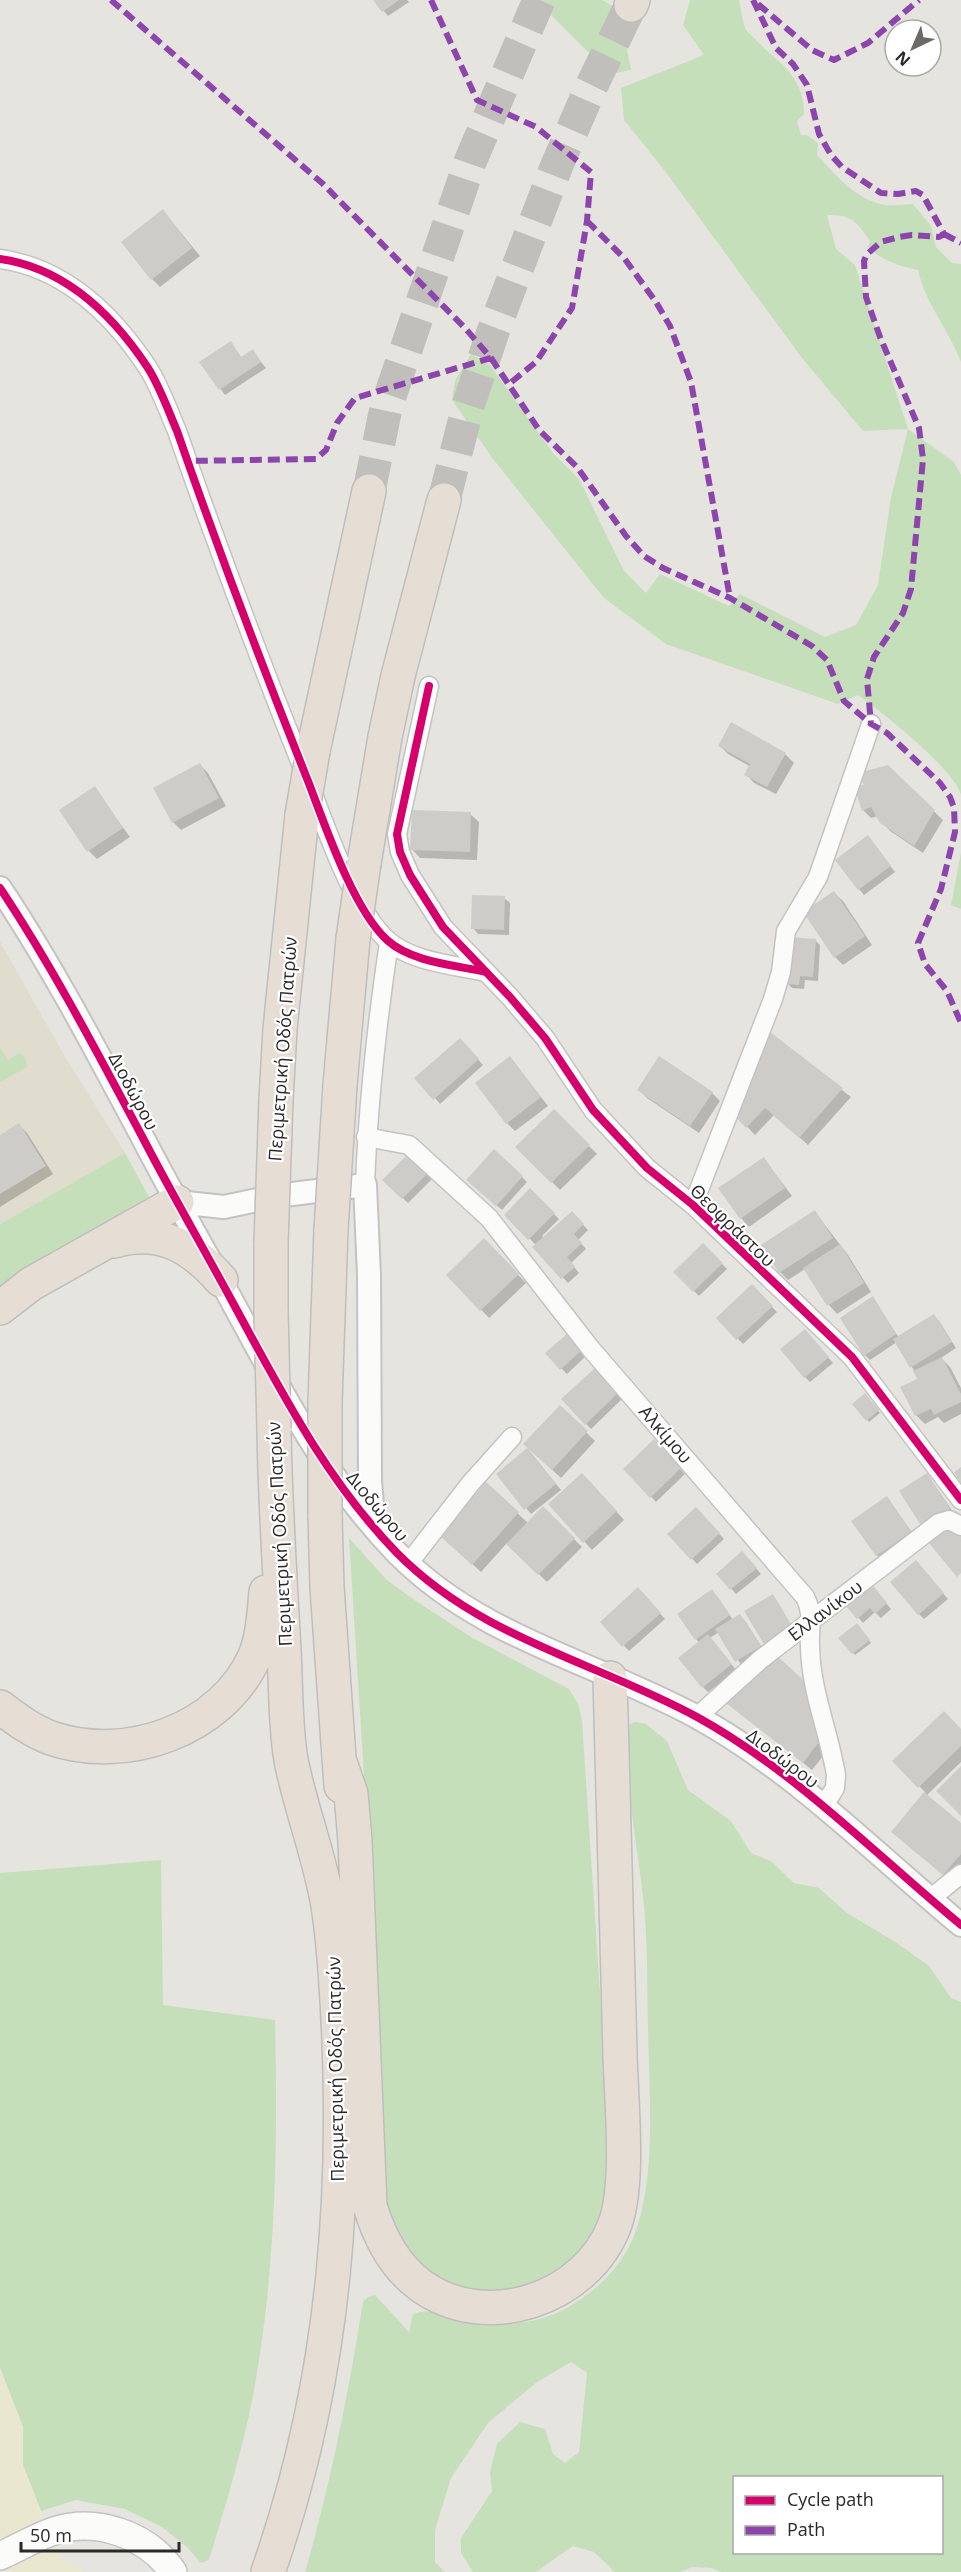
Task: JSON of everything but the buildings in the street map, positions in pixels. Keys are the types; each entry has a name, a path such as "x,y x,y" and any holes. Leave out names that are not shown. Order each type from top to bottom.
{"highway":[{"name":"Περιμετρική Οδός Πατρών","path":"268,2572 288,2511 317,2397 334,2280 338,2218 340,2086 335,1968 326,1895 291,1757 275,1490 271,1242 279,1029 302,815 313,751 369,490"},
{"name":"Περιμετρική Οδός Πατρών","path":"286,2572 301,2529 330,2403 341,2339 352,2218 353,2111 340,1765 327,1587 325,1515 325,1402 331,1230 340,1085 353,939 385,737 398,676 444,500"},
{"path":"0,1308 31,1284 177,1202"},
{"path":"95,1247 140,1236 171,1241 202,1259 220,1280"},
{"path":"0,1707 32,1730 53,1738 100,1746 145,1743 165,1737 199,1719 233,1688 255,1655 264,1614 275,1490"},
{"path":"340,1765 351,1794 355,1841 370,2206 375,2224 388,2250 406,2272 419,2284 443,2298 473,2306 493,2307 538,2301 563,2288 593,2261 610,2238 619,2211 622,2134 610,1678"}],"main road":[{"path":"0,2556 54,2531 81,2527 115,2530 146,2545 173,2572"}],"street":[{"path":"0,259 37,268 60,278 83,294 112,321 149,370 177,431 324,821 362,907 379,932 389,942 422,957 486,972"},
{"name":"Θεοφράστου","path":"429,686 397,834 399,852 410,875 443,927 544,1038 592,1110 647,1168 693,1205 852,1358 961,1500"},
{"path":"693,1205 773,999 781,972 786,931 818,878 871,724"},
{"name":"Διοδώρου","path":"0,888 24,923 90,1038 305,1434 351,1501 380,1535 408,1564 458,1603 485,1620 533,1644 697,1717 767,1762 961,1925"},
{"path":"380,1535 372,1505 370,1481 369,1275 365,1185 366,1137 379,1006 389,942"},
{"name":"Αλκίμου","path":"366,1137 409,1144 489,1218 591,1349 800,1591 810,1610 810,1649 814,1685 836,1776 835,1788 823,1807"},
{"path":"177,1202 225,1207 276,1196 365,1185"},
{"path":"408,1564 470,1484 512,1437"},
{"name":"Ελλανίκου","path":"697,1717 744,1673 939,1523 949,1520 961,1526"},
{"path":"930,1899 961,1874"}],"shaded area":[{"path":"0,942 64,1055 125,1153 0,1224"}],"green space":[{"path":"536,0 602,0 619,9 631,70 610,74"},
{"path":"690,0 739,0 746,30 789,72 800,90 804,114 797,121 801,135 807,135 818,143 817,155 845,184 861,196 880,204 913,204 931,226 936,247 952,263 961,264 961,362 926,294 918,270 904,267 879,256 868,247 870,241 853,220 842,216 827,215 836,249 855,265 908,429 863,431 802,358 665,171 624,120 621,88 704,55 683,25"},
{"path":"471,354 490,365 553,453 579,479 624,571 646,593 660,574 729,606 740,594 825,637 856,625 878,585 891,497 908,429 954,462 961,475 961,795 956,784 932,757 899,727 858,695 838,704 666,644 604,598 493,459 452,400 455,381"},
{"path":"961,852 961,909 951,905"},
{"path":"0,1048 8,1060 20,1053 25,1057 27,1067 0,1082"},
{"path":"125,1153 149,1197 146,1204 0,1289 0,1224"},
{"path":"349,1538 387,1580 413,1599 471,1637 569,1689 578,1704 582,1720 611,2160 603,2219 583,2253 533,2289 479,2294 438,2281 408,2256 386,2214 376,2134 377,1981"},
{"path":"635,1722 646,1724 667,1741 688,1790 731,1821 751,1853 771,1861 794,1883 819,1888 847,1913 897,1943 929,1966 951,1998 961,2002 961,2572 721,2572 711,2568 693,2567 679,2572 615,2572 594,2552 573,2546 536,2572 473,2572 461,2553 461,2538 492,2491 490,2472 497,2444 520,2422 545,2429 553,2454 565,2463 579,2452 587,2373 571,2362 537,2382 488,2423 451,2478 435,2530 435,2562 445,2572 305,2572 338,2438 363,2302 375,2295 409,2332 413,2314 426,2311 488,2324 513,2324 537,2320 571,2306 593,2290 613,2271 634,2236 646,2188 650,2107 645,1923 628,1775 628,1725"},
{"path":"161,1860 163,2005 275,2020 274,2211 260,2354 248,2421 232,2481 209,2560 201,2563 187,2547 162,2527 125,2509 76,2500 41,2511 23,2465 23,2427 0,2368 0,1873"}],"sand":[{"path":"0,2368 23,2427 23,2465 41,2511 61,2556 85,2572 0,2572"}],"tunnel":[{"path":"369,491 386,408 470,162 539,0"},
{"path":"444,500 468,406 494,329 557,165 591,87 631,5"}],"marked path":[{"path":"111,0 322,183 465,328 491,358 355,398 337,423 326,450 316,459 187,461"},
{"path":"431,0 477,100 536,127 591,172 587,221 572,308 536,362 509,384"},
{"path":"753,0 776,48 793,64 807,85 819,134 831,155 842,167 881,193 898,194 916,191 923,195 944,234 939,237 912,235 881,242 867,254 864,261 866,297 880,337 919,428 923,459 911,589 903,613 874,657 867,679 871,724"},
{"path":"758,4 812,50 834,60 868,43 919,0"},
{"path":"587,221 624,258 656,302 670,326 691,382 730,598"},
{"path":"944,234 961,243"},
{"path":"491,358 539,430 577,467 626,536 644,556 663,568 730,598 812,646 827,660 844,701 871,724 887,733 940,783 950,797 954,808 955,832 941,889 918,943 925,964 947,991 961,1023"}],"cycle path":[{"path":"0,259 46,272 85,297 119,330 152,375 177,431 241,607 341,865 375,926 387,940 420,958 486,972"},
{"path":"429,686 397,834 400,852 410,875 443,927 510,997 545,1038 593,1110 647,1168 693,1205 852,1357 961,1500"},
{"path":"0,888 76,1013 166,1182 306,1434 348,1496 397,1553 430,1582 465,1607 502,1628 658,1697 697,1717 768,1762 834,1815 961,1925"}]}
